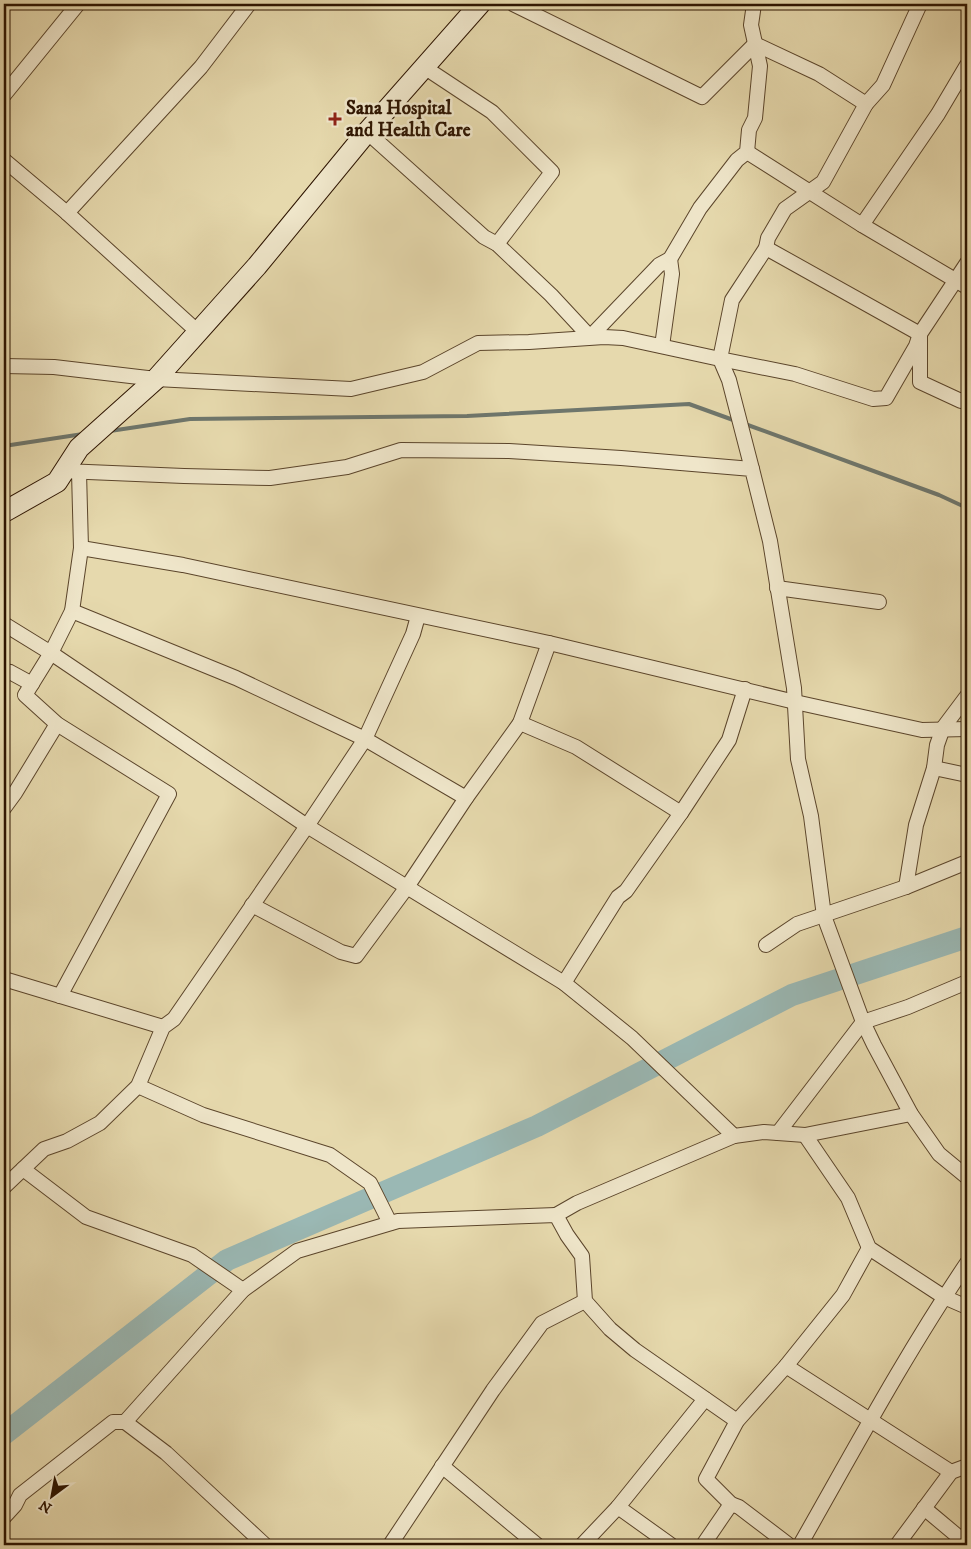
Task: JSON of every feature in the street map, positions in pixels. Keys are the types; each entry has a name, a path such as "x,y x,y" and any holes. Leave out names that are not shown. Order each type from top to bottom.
{"street":[{"path":"4,96 78,4"},
{"path":"67,213 201,67 249,4"},
{"path":"60,996 169,794 57,724 25,695 51,653 72,611 81,548 71,472 79,448 156,379 257,266 367,132 480,4"},
{"path":"513,4 702,97 755,44"},
{"path":"590,337 659,265 670,259 700,208 737,160 747,152 749,130 755,118 760,66 751,25 754,4"},
{"path":"920,4 883,85 866,104 823,182 785,209 768,238 766,248 732,300 720,359 729,380 770,541 794,688 798,759 811,816 824,916 874,1045 911,1114 939,1154 967,1176"},
{"path":"755,44 818,74 866,104"},
{"path":"862,225 938,114 967,65"},
{"path":"424,67 492,112 552,172 497,244"},
{"path":"367,132 484,237 497,244 551,295 590,337"},
{"path":"747,152 862,225 962,284"},
{"path":"4,160 67,213 198,332"},
{"path":"766,248 920,334"},
{"path":"662,346 672,274 670,259"},
{"path":"4,366 54,367 156,379 351,389 423,372 478,343 529,342 590,337 623,338 795,374 873,399 886,398 916,346 920,334 962,284 967,263"},
{"path":"920,334 920,382 962,401 967,398"},
{"path":"8,513 71,472 270,478 347,467 401,450 519,452 752,469"},
{"path":"81,548 183,565 549,643 794,702 922,730 967,728"},
{"path":"777,588 879,602"},
{"path":"72,611 236,678 365,739 466,798"},
{"path":"4,1188 44,1149 67,1141 100,1123 138,1086 163,1027 174,1019 365,739 413,634 418,616"},
{"path":"4,624 51,653 307,826 564,983 632,1038 734,1136"},
{"path":"252,906 341,952 356,956 407,887 466,798 520,723 549,643"},
{"path":"4,671 10,672 32,684"},
{"path":"564,983 618,897 626,891 729,740 745,689"},
{"path":"906,887 916,825 934,768 937,746 943,728 967,696"},
{"path":"520,723 576,747 681,813"},
{"path":"4,808 57,724"},
{"path":"934,768 967,775"},
{"path":"766,945 797,924 906,887 967,862"},
{"path":"4,979 163,1027"},
{"path":"778,1133 864,1022 908,1007 967,982"},
{"path":"138,1086 203,1115 330,1155 370,1183 390,1223"},
{"path":"125,1422 242,1290 297,1251 398,1221 556,1215 577,1203 734,1136 764,1132 805,1135 911,1114"},
{"path":"805,1135 848,1198 869,1248 944,1297 967,1307"},
{"path":"23,1169 86,1217 192,1255 242,1290"},
{"path":"556,1215 582,1256 585,1300 610,1329 635,1350 737,1421"},
{"path":"789,1545 739,1507 731,1504 706,1479 737,1421 786,1366 843,1295 869,1248"},
{"path":"800,1545 870,1420 944,1297 967,1263"},
{"path":"390,1545 493,1390 542,1323 585,1300"},
{"path":"786,1366 951,1472"},
{"path":"582,1545 618,1507 706,1399"},
{"path":"4,1517 15,1505 20,1495 113,1422 125,1422 166,1453 265,1545"},
{"path":"442,1466 537,1545"},
{"path":"897,1545 951,1472 967,1466"},
{"path":"703,1545 731,1504"},
{"path":"618,1507 671,1545"},
{"path":"924,1508 967,1544"}],"waterway":[{"path":"110,431 190,419 467,416 689,404 736,421"},
{"path":"745,424 939,495 967,508"},
{"path":"4,446 83,434"},
{"path":"4,1434 227,1260 537,1126 792,995 967,937"}],"place":[{"name":"Sana Hospital and Health Care","path":"335,119"}]}
